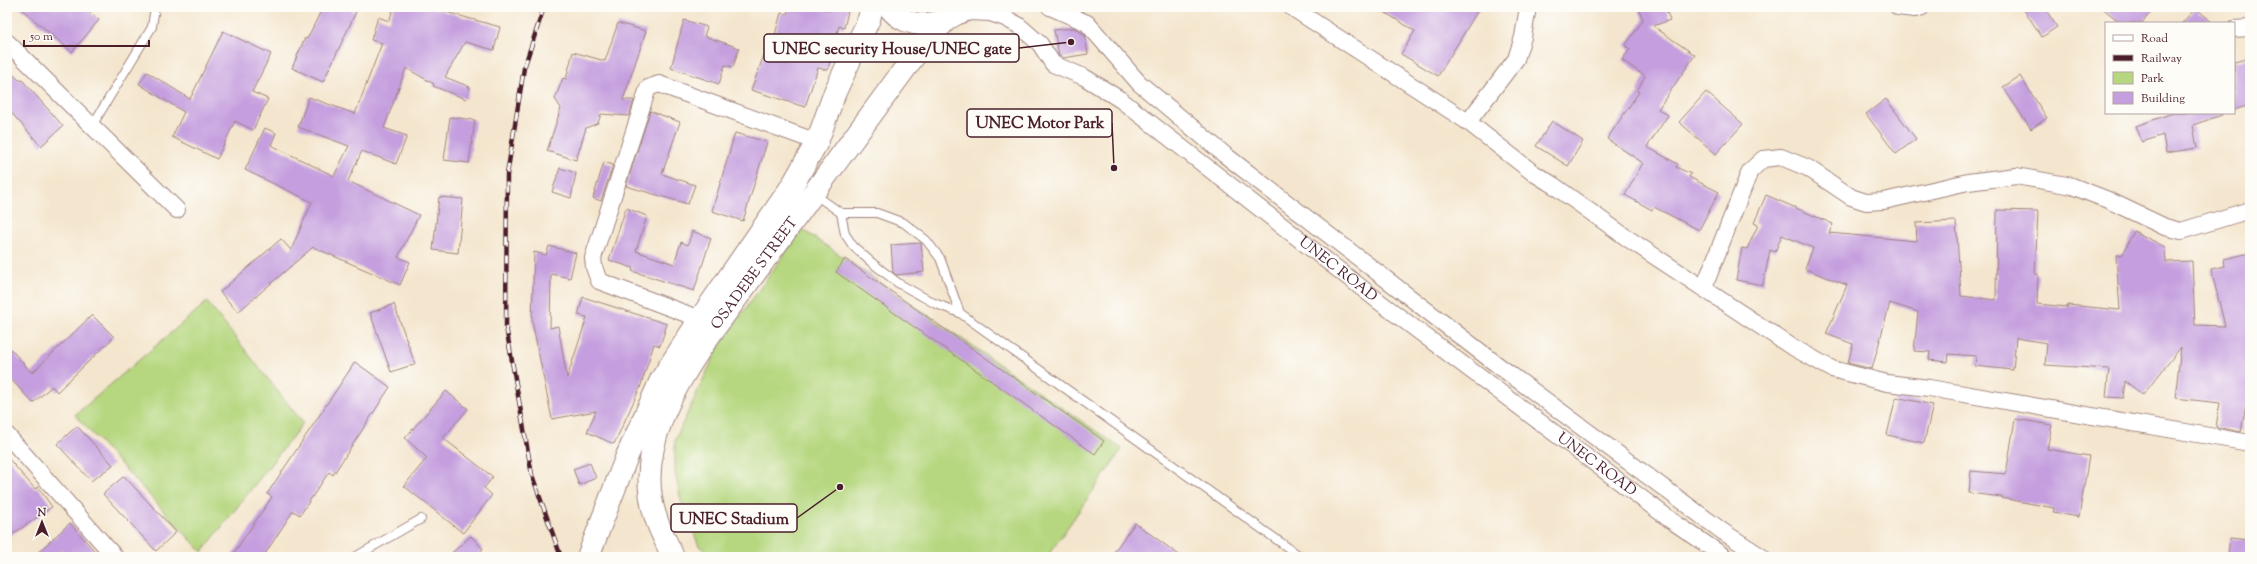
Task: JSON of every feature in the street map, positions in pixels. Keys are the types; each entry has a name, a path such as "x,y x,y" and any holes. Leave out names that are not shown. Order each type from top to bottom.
{"main road":[{"name":"OSADEBE STREET","path":"588,557 622,468 661,380 700,319 792,186 817,142 835,92 869,19 872,7"},
{"path":"889,7 902,18 917,24 933,24 946,20"},
{"name":"OSADEBE STREET","path":"673,557 656,520 649,480 652,454 662,419 680,379 696,353 920,48 946,20 963,7"},
{"path":"622,468 649,480"}],"street":[{"name":"UNEC ROAD","path":"1050,7 1087,23 1139,83 1225,155 1397,287 1722,531 1762,557"},
{"path":"1291,7 1468,122 1532,172 1553,185 1626,238 1704,287 1789,345 1832,369 1887,383 1929,388 2250,443"},
{"path":"1468,122 1516,58 1523,37 1528,7"},
{"path":"1898,7 1915,9 1922,7"},
{"name":"UNEC ROAD","path":"946,20 970,12 990,13 1018,25 1040,44 1053,64 1084,77 1122,100 1381,303 1672,521 1725,557"},
{"path":"2235,29 2250,28"},
{"path":"7,42 177,210"},
{"name":"OSADEBE STREET","path":"700,319 599,281 594,267 593,258 648,88 659,84 817,142"},
{"path":"1704,287 1750,171 1763,159 1782,156 1808,168 1851,197 1866,202 1884,201 1968,182 2016,176 2072,186 2108,200 2165,227 2181,231 2250,210"},
{"path":"1381,303 1397,287"},
{"path":"7,435 115,557"}],"lane":[{"path":"92,126 152,26 155,7"},
{"path":"814,194 842,213 877,213 904,223 926,240 940,258 960,312"},
{"path":"842,213 845,234 852,246 898,283 934,303 960,312 1301,557"},
{"path":"355,557 421,519"}],"green space":[{"path":"802,229 1122,449 1047,557 714,557 699,546 681,501 675,473 675,440 718,348"},
{"path":"207,302 303,423 202,552 75,415"}],"building":[{"path":"19,7 84,7 99,20 72,52"},
{"path":"323,7 345,7 356,12 323,82 292,68 305,38 307,39"},
{"path":"394,7 428,7 500,27 494,50 465,42 445,77 470,87 466,99 433,86 434,84 406,68 384,128 407,136 396,164 362,151 348,181 419,215 398,257 410,262 400,285 313,247 238,312 220,292 281,239 291,250 312,202 245,170 265,128 276,133 271,145 334,176 349,146 298,127 309,97 355,114 382,43 371,40 378,17 389,21"},
{"path":"789,7 816,7 830,11 831,7 849,7 844,28 839,26 828,70 818,68 805,107 751,90 764,55 769,56 781,13 787,14"},
{"path":"1376,7 1480,7 1438,76 1401,54 1415,31"},
{"path":"1638,7 1665,7 1670,20 1653,26 1695,55 1658,109 1668,115 1647,147 1678,164 1676,167 1691,174 1689,177 1719,192 1699,230 1654,207 1652,210 1625,195 1643,163 1607,139 1639,92 1637,91 1645,76 1622,60 1630,49 1625,46 1643,20"},
{"path":"2022,7 2044,7 2057,27 2042,37"},
{"path":"2101,7 2155,7 2143,22 2120,22"},
{"path":"2196,8 2212,22 2183,22"},
{"path":"684,20 707,27 704,36 739,48 733,67 725,65 719,84 671,68"},
{"path":"618,23 646,31 623,100 634,100 629,116 601,114 598,123 586,128 576,160 547,151 561,108 555,99 563,78 566,79 573,52 605,61"},
{"path":"1074,28 1085,35 1088,54 1063,58 1059,56 1054,30"},
{"path":"223,31 271,54 252,92 268,99 253,130 235,121 217,159 172,137 184,112 139,84 147,72 190,99"},
{"path":"2250,58 2250,105 2235,110 2235,62"},
{"path":"7,69 19,80 22,80 63,126 41,146 7,108"},
{"path":"2020,76 2047,118 2031,129 2003,87"},
{"path":"1706,92 1743,124 1716,154 1679,122"},
{"path":"1886,99 1916,139 1896,154 1866,114"},
{"path":"650,111 680,122 662,174 695,185 688,204 626,186"},
{"path":"2170,114 2222,114 2193,125 2197,148 2166,153 2163,135 2142,142 2136,126"},
{"path":"450,117 475,120 469,163 444,160"},
{"path":"1552,121 1583,141 1568,166 1536,146"},
{"path":"735,133 767,142 743,221 712,211"},
{"path":"604,162 613,165 601,201 593,198"},
{"path":"560,168 576,173 571,198 552,192"},
{"path":"1766,195 1833,224 1829,233 1917,241 1916,223 1956,221 1961,296 1996,300 1997,210 2038,211 2035,274 2038,274 2037,304 2068,307 2068,305 2120,310 2116,255 2123,254 2134,231 2165,247 2166,262 2192,261 2195,325 2225,326 2211,269 2225,266 2224,259 2250,253 2250,405 2246,405 2241,432 2216,427 2220,403 2175,398 2181,347 2143,395 2125,381 2123,398 2106,397 2109,369 2045,365 2047,343 2016,338 2013,370 1975,366 1976,356 1949,354 1948,362 1929,360 1930,352 1914,351 1918,312 1890,303 1872,369 1848,363 1853,344 1826,334 1847,285 1805,269 1813,248 1782,235 1775,252 1770,250 1763,285 1736,280 1742,248 1747,249 1758,225 1754,223"},
{"path":"439,197 463,199 458,253 433,250"},
{"path":"626,208 647,216 636,251 674,264 681,242 688,245 692,231 711,238 694,291 632,271 633,268 609,260"},
{"path":"921,243 924,272 896,275 893,272 891,245"},
{"path":"549,246 576,253 570,278 551,274 550,328 558,326 567,378 587,317 578,315 583,297 667,324 660,346 654,344 640,388 614,444 587,432 596,411 552,419 532,321 534,252 546,255"},
{"path":"845,259 1104,441 1095,454 836,272"},
{"path":"394,304 415,364 391,372 370,313"},
{"path":"92,315 114,337 57,392 52,386 33,403 7,375 7,345 32,373"},
{"path":"355,362 390,387 333,475 329,472 300,515 293,511 263,557 231,557 272,497 267,494"},
{"path":"446,391 468,409 443,438 493,477 484,488 492,495 463,533 404,486 427,458 405,438"},
{"path":"1896,397 1933,405 1924,443 1887,435"},
{"path":"2015,419 2052,425 2047,449 2089,456 2079,517 2053,513 2054,508 2002,497 1969,493 1971,471 2006,474"},
{"path":"77,426 113,465 91,481 57,444"},
{"path":"7,457 35,489 38,487 52,507 7,538"},
{"path":"590,463 596,478 579,485 573,469"},
{"path":"124,476 176,532 156,551 103,494"},
{"path":"70,523 100,557 68,557 62,550 55,557 33,557"},
{"path":"1135,523 1182,557 1110,557"},
{"path":"471,536 483,549 474,557 447,557"},
{"path":"2230,538 2248,540 2246,556 2228,555"}],"railway":[{"path":"544,7 524,68 507,175 506,327 532,475 561,557"}],"place":[{"name":"UNEC security House/UNEC gate","path":"1071,42"},
{"name":"UNEC Motor Park","path":"1114,168"},
{"name":"UNEC Stadium","path":"840,487"}]}
